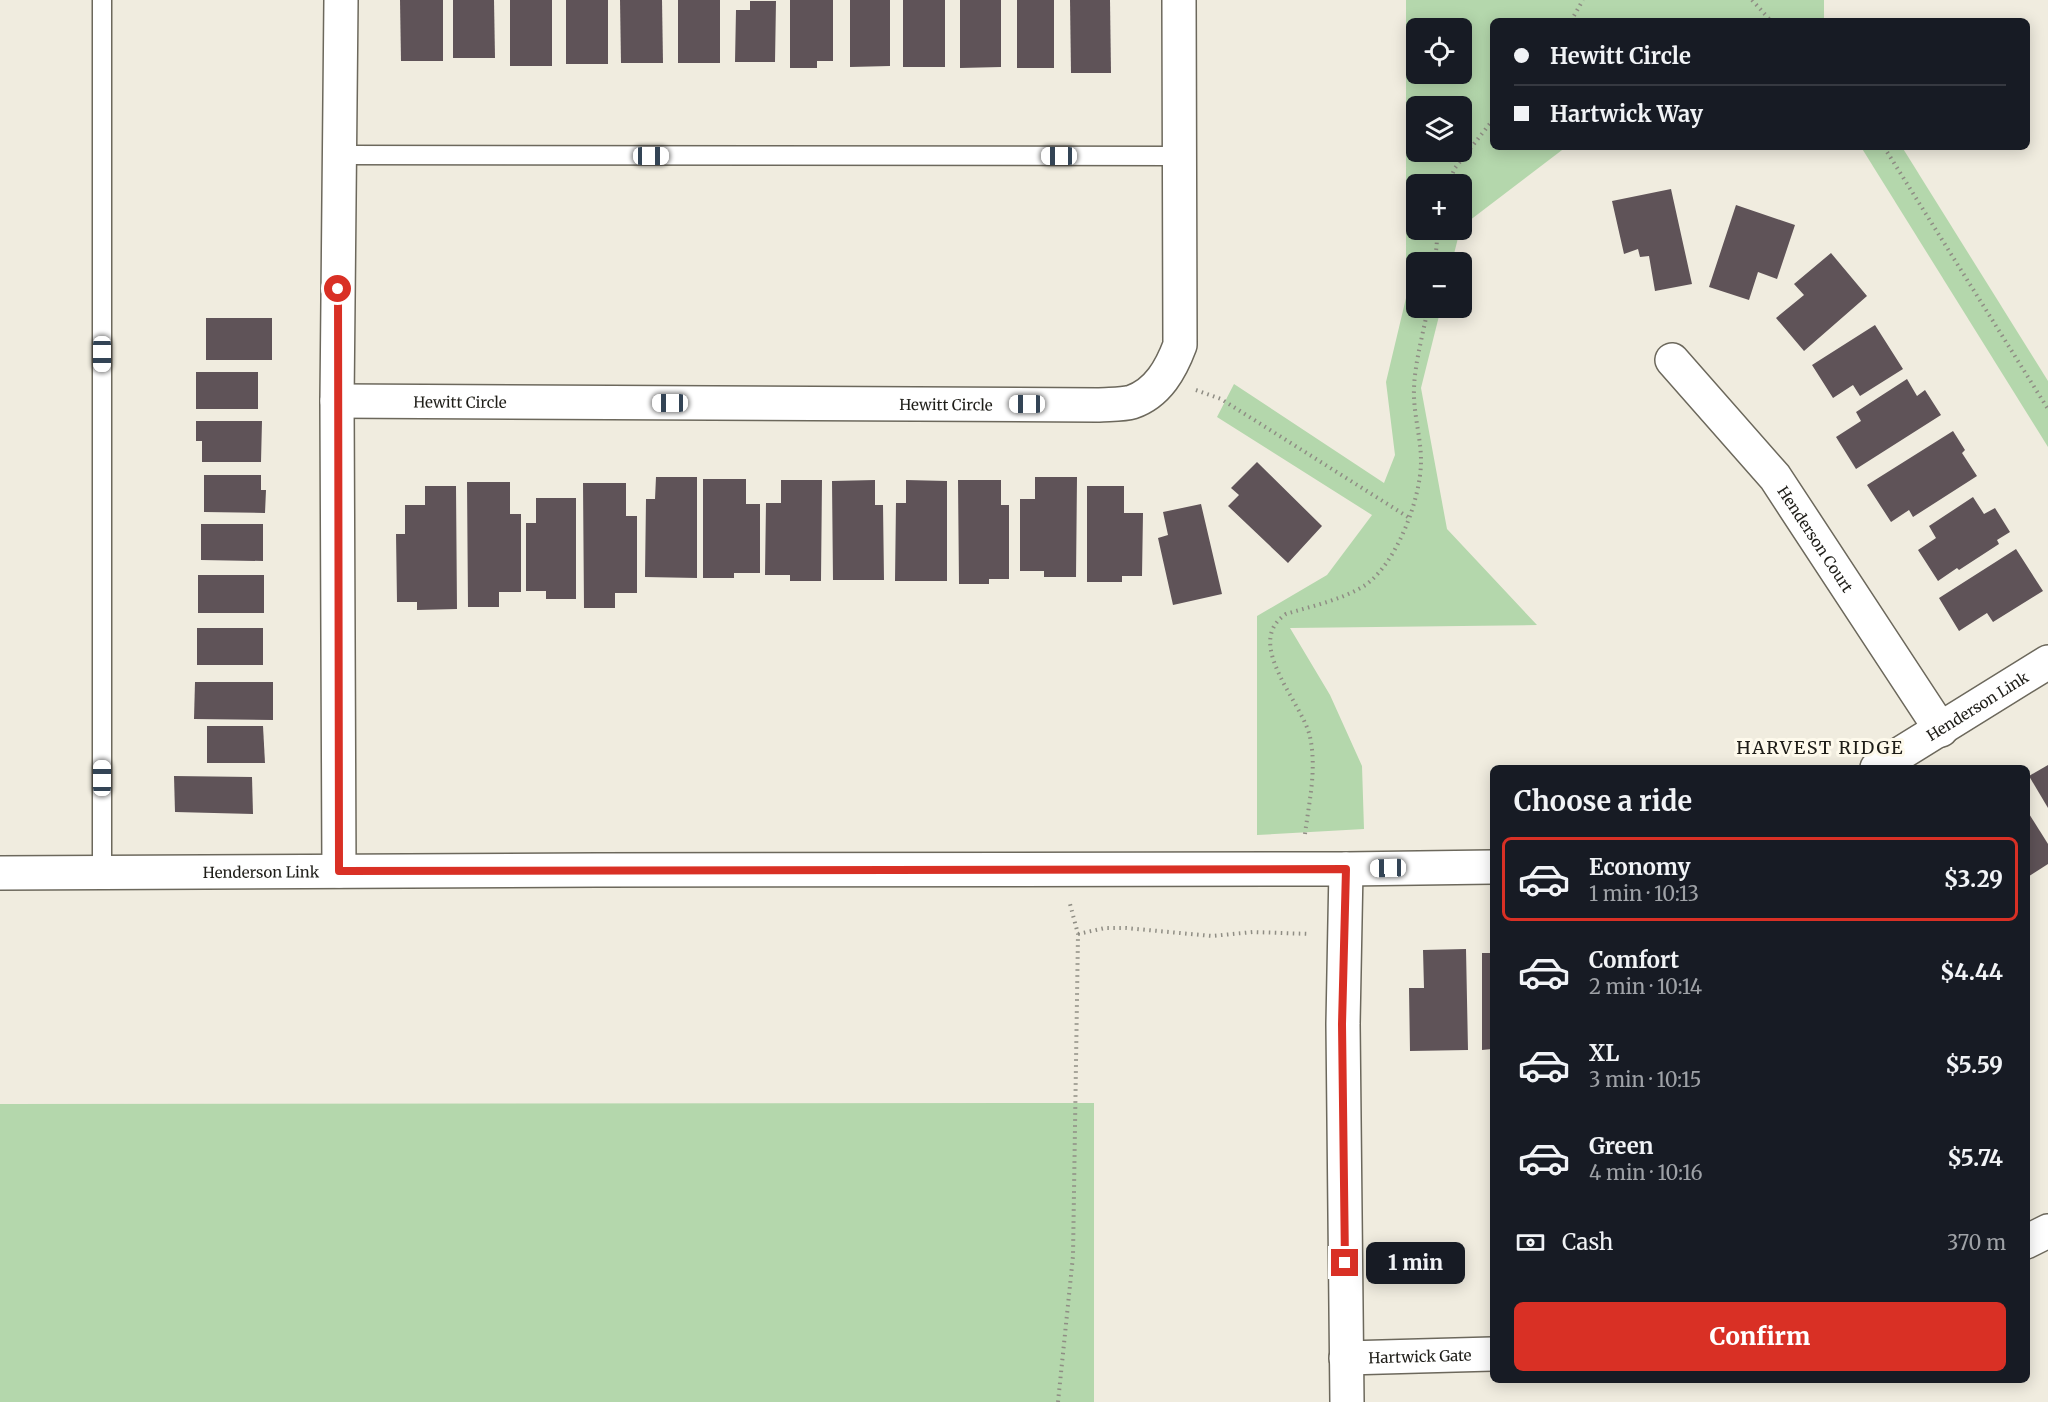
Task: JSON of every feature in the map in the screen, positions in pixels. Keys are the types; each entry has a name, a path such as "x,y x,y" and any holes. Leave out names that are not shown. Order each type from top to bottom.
{"street":[{"path":"339,871 337,401 341,0"},
{"name":"Hewitt Circle","path":"337,401 1098,405 1131,402 1150,392 1170,370 1180,345 1179,0"},
{"name":"Henderson Court","path":"1672,360 1775,477 1941,729"},
{"name":"Henderson Link","path":"1882,765 2048,662"},
{"name":"Henderson Link","path":"0,873 1490,867"},
{"path":"1346,869 1342,1024 1347,1402"},
{"path":"2030,1240 2048,1231"},
{"name":"Hartwick Gate","path":"1346,1358 1490,1354"}],"lane":[{"path":"102,0 102,873"},
{"path":"340,155 1178,156"}],"path":[{"path":"1573,18 1582,0"},
{"path":"1752,0 1768,18"},
{"path":"1452,174 1490,124"},
{"path":"1886,150 2048,409"},
{"path":"1305,836 1313,774 1310,737 1306,723 1273,660 1270,644 1278,619 1345,595 1363,586 1375,577 1392,556 1400,541 1420,479 1421,460 1414,387 1426,318"},
{"path":"1162,379 1221,399 1408,517"},
{"path":"1056,868 1071,904 1078,934 1073,1256 1058,1402"},
{"path":"1078,934 1105,928 1212,936 1253,932 1316,934"}],"green space":[{"path":"1406,0 1824,0 1824,18 1490,18 1490,150 1562,150 1472,219 1472,174 1406,174 1406,162 1472,162 1472,96 1406,96 1406,84 1472,84 1472,18 1406,18"},
{"path":"1863,150 1904,150 2048,381 2048,447"},
{"path":"1406,240 1458,240 1454,252 1406,252"},
{"path":"1406,298 1406,318 1438,318 1421,388 1447,529 1537,625 1290,628 1330,695 1362,766 1364,829 1257,835 1257,616 1327,575 1372,515 1217,417 1234,384 1384,483 1395,455 1386,382"},
{"path":"1094,1103 1094,1402 0,1402 0,1104"}],"building":[{"path":"400,0 443,0 443,61 401,61"},
{"path":"453,0 494,0 495,58 453,58"},
{"path":"510,0 552,0 552,66 510,66"},
{"path":"566,0 608,0 608,64 566,64"},
{"path":"620,0 662,0 663,63 621,63"},
{"path":"678,0 720,0 720,63 678,63"},
{"path":"790,0 833,0 833,61 817,61 817,68 790,68"},
{"path":"850,0 890,0 890,66 850,67"},
{"path":"903,0 945,0 945,67 903,67"},
{"path":"960,0 1001,0 1001,67 960,68"},
{"path":"1017,0 1054,0 1054,68 1017,68"},
{"path":"1070,0 1110,0 1111,73 1071,73"},
{"path":"750,1 776,1 775,62 735,62 736,10 750,10"},
{"path":"1671,189 1692,284 1655,291 1649,256 1640,257 1638,249 1624,254 1612,201"},
{"path":"1736,205 1795,225 1777,279 1758,272 1749,300 1709,287"},
{"path":"1831,253 1867,296 1804,351 1776,318 1804,295 1794,284"},
{"path":"206,318 272,318 272,360 206,360"},
{"path":"1875,325 1903,369 1860,396 1853,385 1833,398 1812,365"},
{"path":"196,372 258,372 258,409 196,409"},
{"path":"1907,379 1917,396 1925,390 1941,415 1856,469 1836,437 1861,421 1856,412"},
{"path":"196,421 262,421 261,462 202,462 202,441 196,441"},
{"path":"1953,431 1965,450 1962,453 1977,476 1913,517 1909,510 1891,522 1867,485"},
{"path":"1257,462 1322,526 1288,563 1228,506 1239,495 1231,488"},
{"path":"204,475 261,475 261,490 266,490 265,513 204,512"},
{"path":"656,477 697,477 697,578 645,577 646,499 655,499"},
{"path":"1035,477 1077,477 1076,577 1044,577 1044,571 1020,571 1020,499 1035,499"},
{"path":"703,479 746,479 746,504 760,504 760,573 734,573 734,578 703,578"},
{"path":"781,480 822,480 821,581 790,581 790,575 765,575 766,503 781,503"},
{"path":"875,480 875,505 883,505 884,580 833,580 832,481"},
{"path":"906,480 947,481 947,581 895,581 896,503 906,503"},
{"path":"958,480 1001,480 1001,505 1009,505 1009,579 989,579 989,584 959,584"},
{"path":"467,482 510,482 510,514 521,514 521,592 499,592 499,607 468,607"},
{"path":"583,483 626,483 626,516 637,516 637,593 615,593 615,608 584,608"},
{"path":"425,486 456,486 457,609 417,610 417,602 397,602 396,534 405,534 405,505 425,505"},
{"path":"1087,486 1124,486 1124,513 1143,513 1142,576 1122,576 1122,582 1087,582"},
{"path":"1973,497 1984,514 1995,508 2010,532 1997,540 1999,544 1938,581 1918,550 1936,538 1929,526"},
{"path":"536,498 576,498 576,599 546,599 546,591 526,591 526,523 536,523"},
{"path":"1201,504 1222,594 1173,605 1158,538 1168,535 1163,512"},
{"path":"201,524 263,524 263,561 201,560"},
{"path":"2016,549 2043,591 1993,622 1987,613 1959,631 1939,598"},
{"path":"198,575 264,575 264,613 198,613"},
{"path":"197,628 263,628 263,665 197,665"},
{"path":"195,682 273,682 273,720 194,719"},
{"path":"207,726 263,726 265,763 207,763"},
{"path":"2048,765 2048,808 2030,778 2030,775"},
{"path":"174,776 252,777 253,814 175,812"},
{"path":"2030,815 2048,844 2048,864 2030,875"},
{"path":"1466,949 1468,1050 1410,1051 1409,988 1424,988 1423,950"},
{"path":"1482,953 1490,953 1490,1049 1482,1050"}],"district":[{"name":"HARVEST RIDGE","path":"1820,747"}],"route":[{"path":"338,289 339,871 1346,869 1342,1024 1345,1263"}]}
